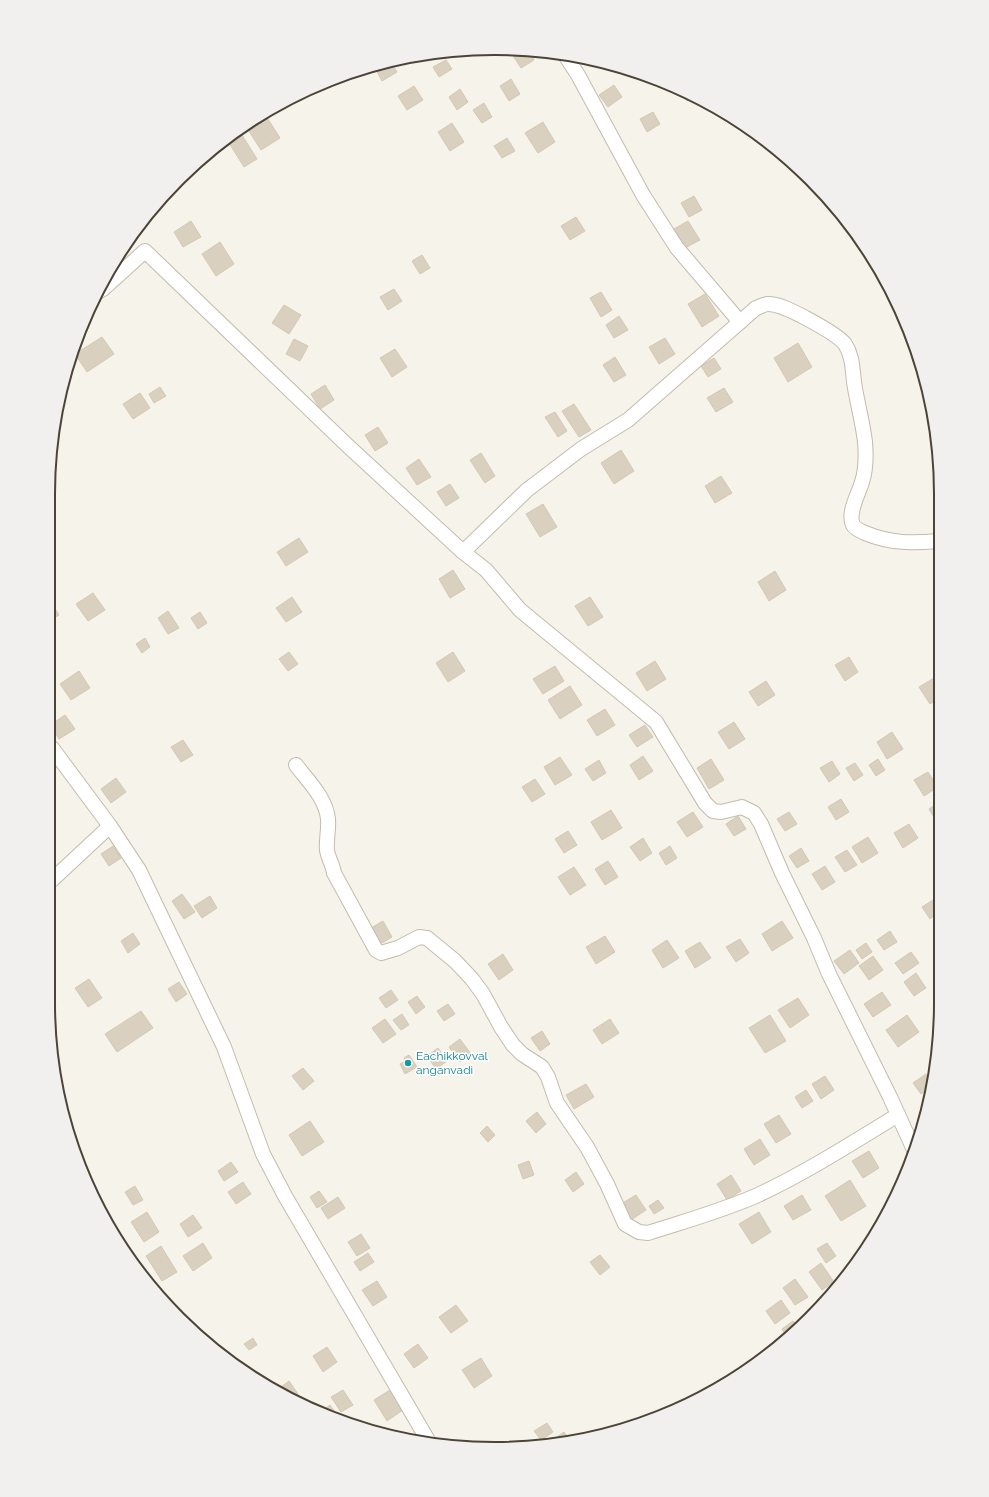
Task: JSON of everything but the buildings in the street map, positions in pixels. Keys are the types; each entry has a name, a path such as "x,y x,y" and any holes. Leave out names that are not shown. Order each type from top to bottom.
{"street":[{"path":"569,61 643,195 677,248 740,322"},
{"path":"110,283 144,251 348,446 464,552 486,570 520,610 656,722 705,803 713,811 721,812 742,807 754,813 761,824 782,873 814,938 829,974 912,1142"},
{"path":"464,552 527,490 581,449 628,420 756,308 766,304 789,310 817,324 844,344 851,358 865,444 862,482 854,502 851,520 853,526 882,540 911,544 934,542"},
{"path":"55,752 110,826 140,870 224,1048 263,1154 285,1196 426,1436"},
{"path":"296,765 327,809 327,850 334,866 334,873 376,950 381,953 389,952 419,937 427,938 455,961 472,979 483,994 501,1027 513,1045 522,1054 542,1067 548,1077 557,1103 587,1147 607,1184 625,1224 639,1232 648,1233 724,1209 758,1194 810,1167 898,1115"},
{"path":"55,877 110,826"}],"place":[{"name":"Eachikkovval anganvadi","path":"408,1063"}]}
